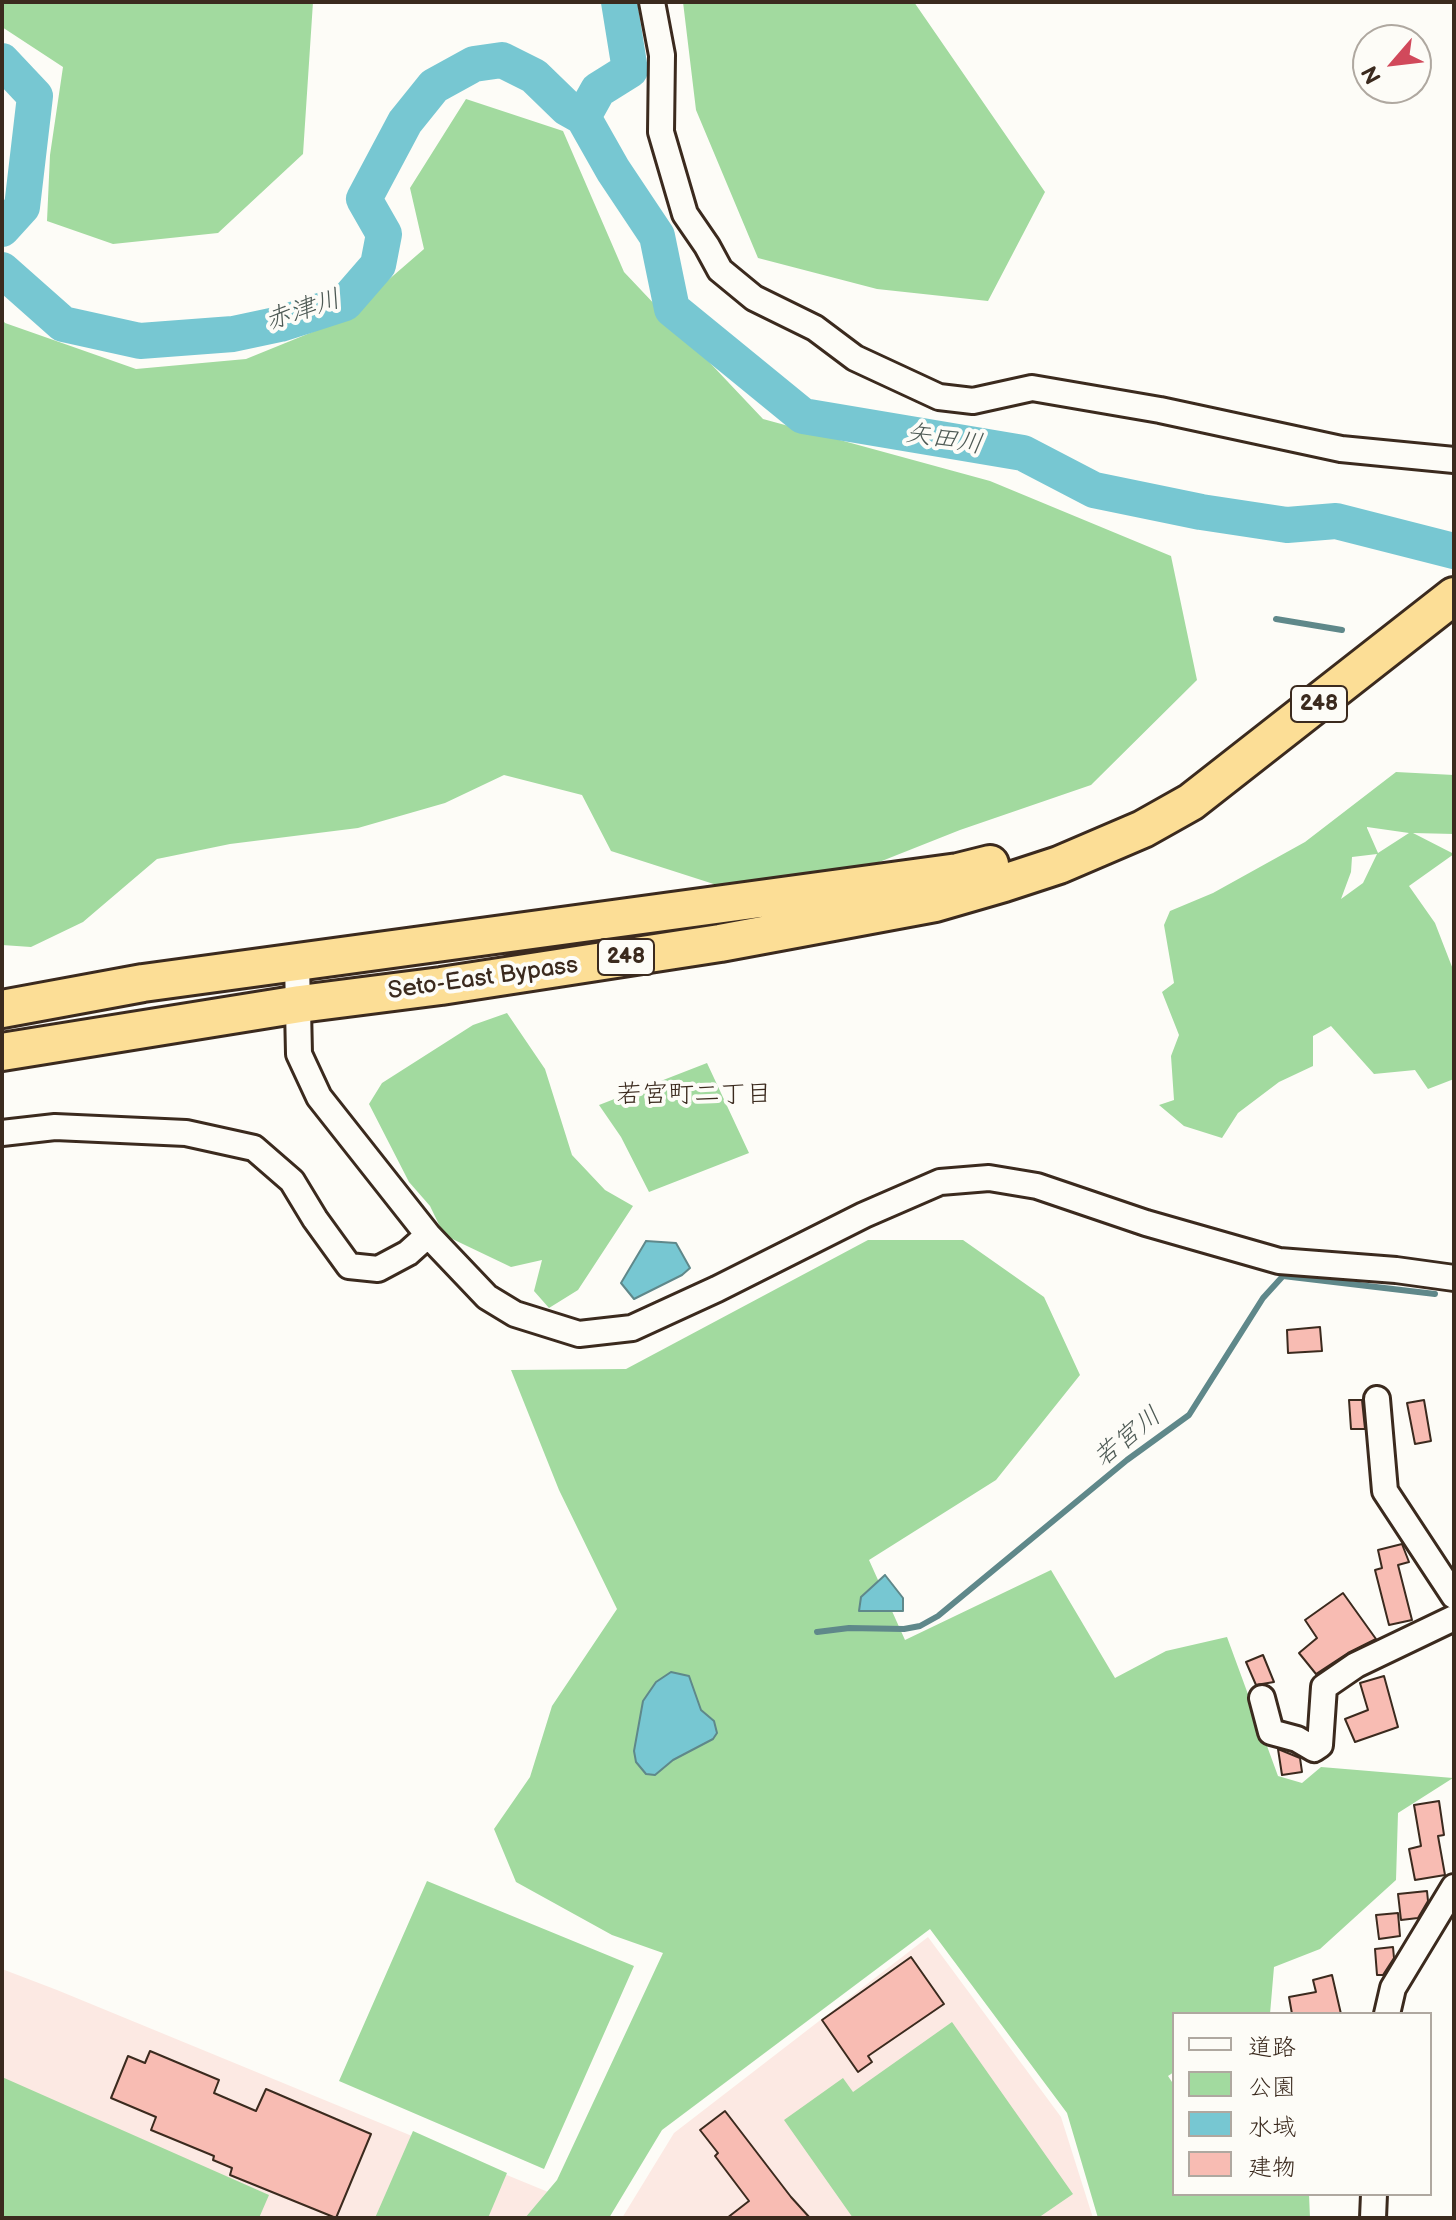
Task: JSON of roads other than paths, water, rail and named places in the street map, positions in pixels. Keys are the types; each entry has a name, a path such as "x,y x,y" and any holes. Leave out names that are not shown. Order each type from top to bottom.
{"highway":[{"name":"Seto-East Bypass","path":"2,1052 300,1004 441,986 720,943 935,903 1059,865 1143,829 1191,802 1454,596"},
{"name":"Seto-East Bypass","path":"2,1009 143,983 958,872 1060,845 1223,777"}],"street":[{"path":"652,2 662,55 661,132 685,214 720,270 754,298 815,328 855,358 939,397 973,401 1032,388 1160,410 1341,449 1454,460"},
{"path":"297,963 299,1054 319,1097 428,1235 487,1297 515,1314 579,1334 632,1328 864,1215 940,1182 989,1178 1037,1186 1146,1223 1279,1261 1454,1278"},
{"path":"2,1133 55,1127 186,1133 254,1148 292,1181 349,1266 378,1269 408,1253 428,1235"},
{"path":"1377,1399 1385,1491 1454,1596"},
{"path":"1262,1698 1271,1732 1297,1739 1314,1749 1320,1745 1324,1687 1356,1665 1454,1618"},
{"path":"1387,2012 1393,1988 1454,1887"},
{"path":"1373,2218 1374,2196"}],"water":[{"path":"646,1241 676,1243 690,1268 634,1299 621,1283"},
{"path":"885,1575 903,1598 903,1611 859,1611 861,1597"},
{"path":"671,1672 689,1676 701,1710 714,1721 717,1733 713,1739 673,1760 655,1775 646,1774 636,1762 634,1751 643,1701 656,1682"}],"waterway":[{"path":"583,117 598,90 630,70 619,2"},
{"name":"矢田川","path":"2,270 63,324 140,341 233,334 280,324 345,303 378,265 384,234 364,199 405,122 434,86 474,64 502,60 534,76 567,108 583,117 613,170 657,236 672,309 803,416 1023,453 1094,490 1201,512 1287,525 1336,521 1454,551"},
{"name":"赤津川","path":"2,61 35,96 22,207 2,229"},
{"path":"1276,619 1342,630"},
{"name":"若宮川","path":"817,1632 849,1628 904,1629 920,1626 938,1616 1127,1460 1189,1415 1263,1298 1283,1276 1435,1294"}],"district":[{"name":"若宮町二丁目","path":"694,1095"}]}
